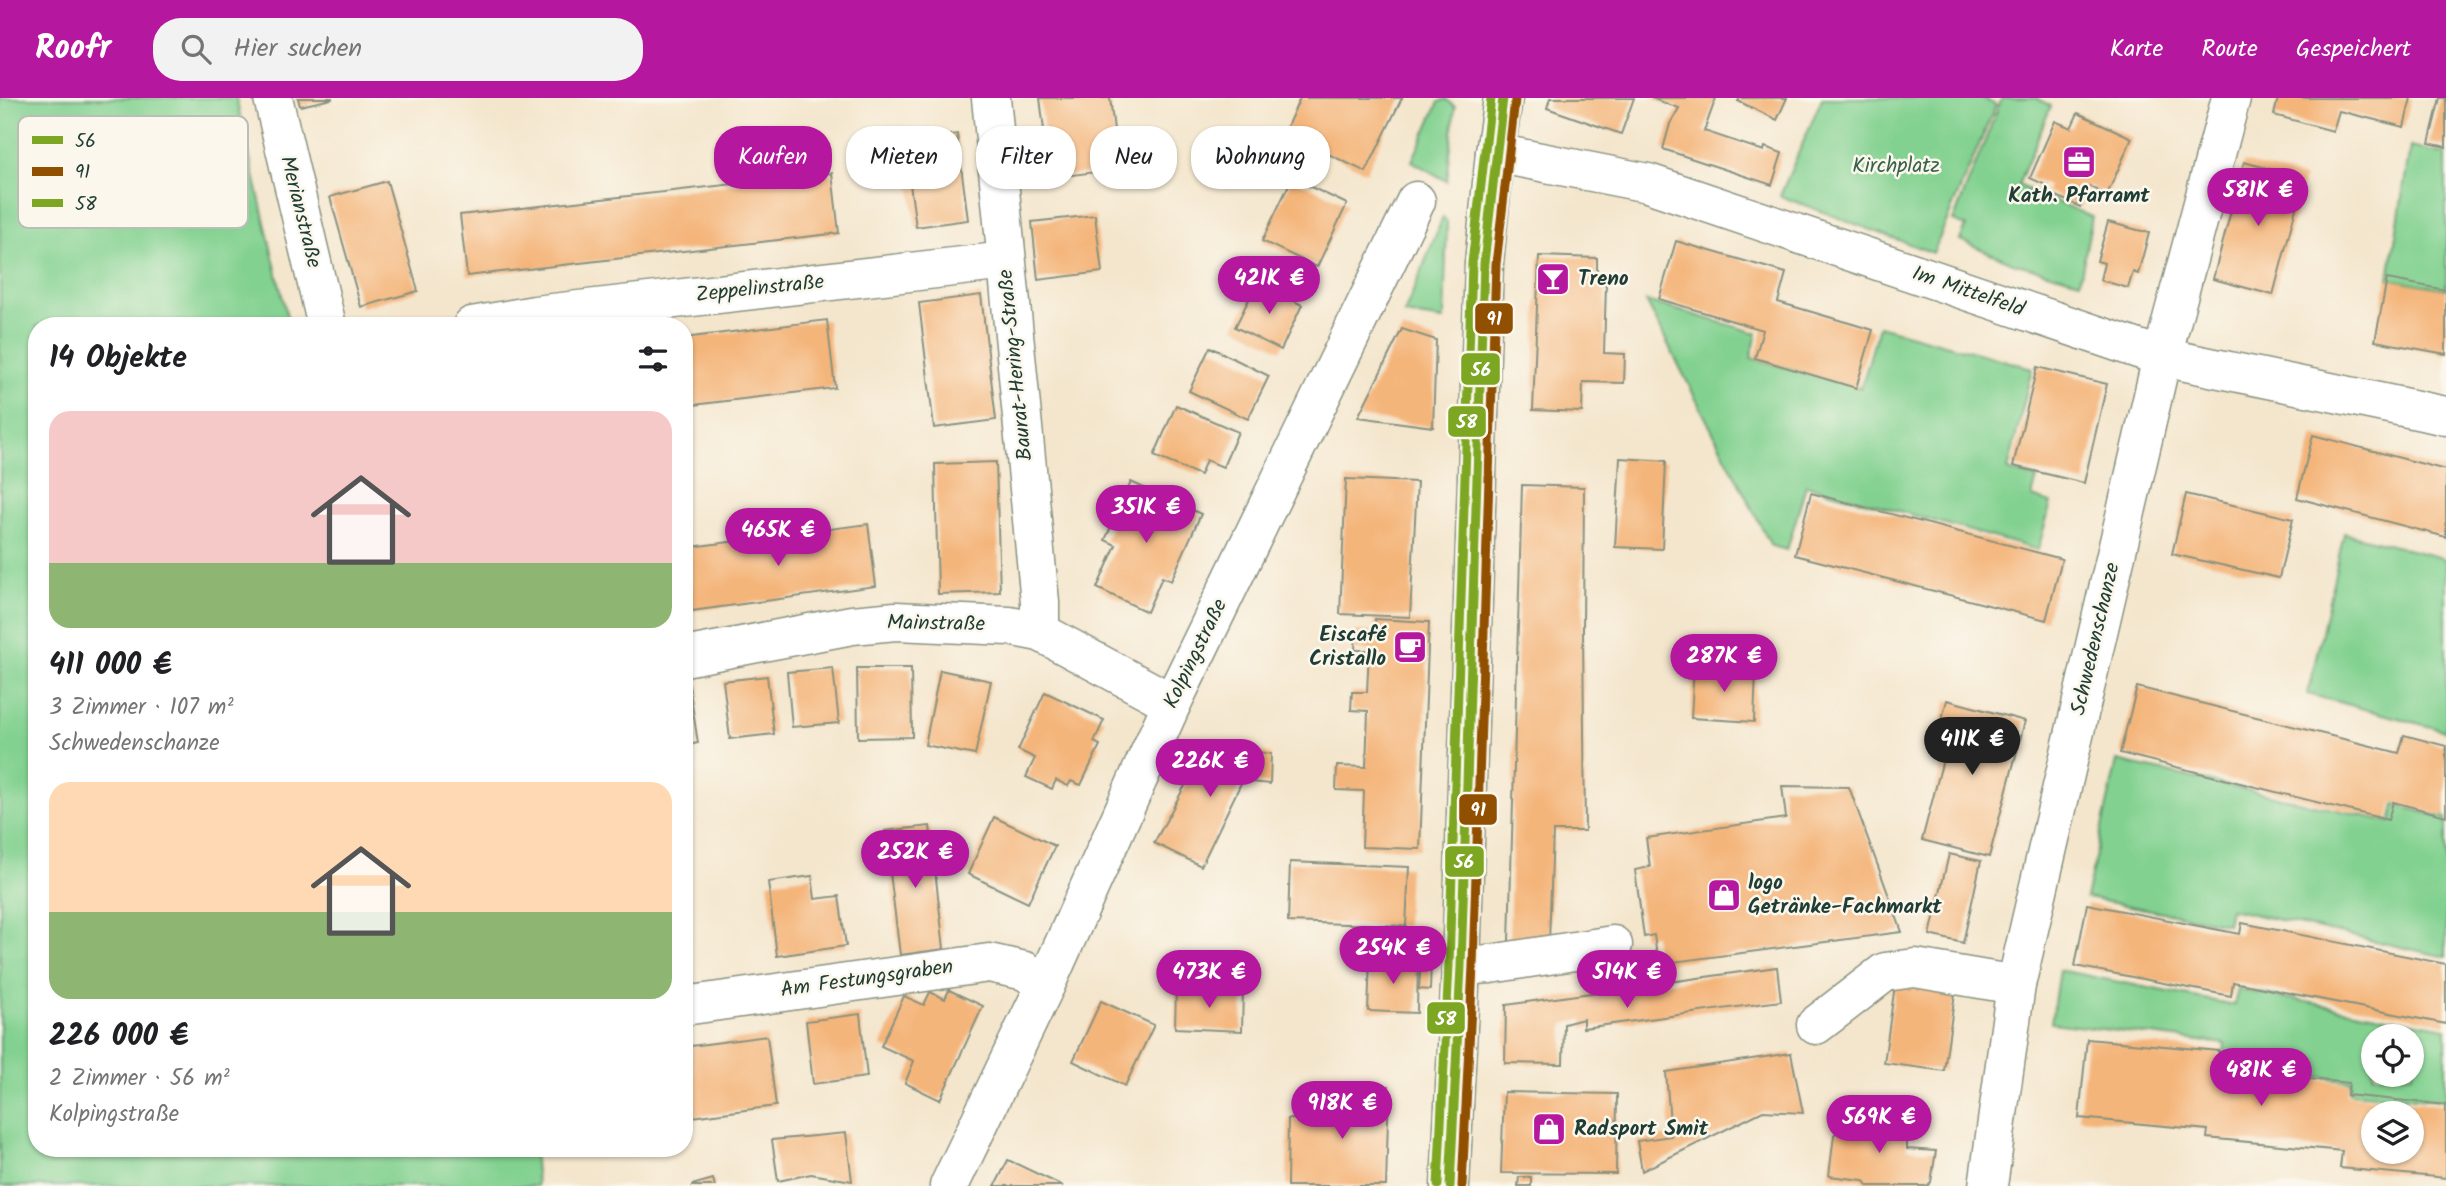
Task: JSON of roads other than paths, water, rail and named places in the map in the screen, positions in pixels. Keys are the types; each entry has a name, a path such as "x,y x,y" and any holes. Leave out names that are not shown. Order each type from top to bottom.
{"street":[{"name":"Merianstraße","path":"273,98 325,317"},
{"name":"Baurat-Hering-Straße","path":"991,98 1040,602 1040,632"},
{"path":"1450,1186 1461,966 1485,263 1503,98"},
{"name":"Schwedenschanze","path":"1988,1186 2016,985 2162,356 2231,98"},
{"name":"Im Mittelfeld","path":"1495,153 1648,183 2162,356 2446,416"},
{"name":"Kolpingstraße","path":"949,1186 1046,984 1172,703 1416,201"},
{"name":"Zeppelinstraße","path":"524,317 1006,261"},
{"name":"Mainstraße","path":"693,655 852,625 896,621 1009,625 1040,632 1172,703"},
{"path":"1461,966 1614,945"},
{"name":"Am Festungsgraben","path":"693,1005 989,963 1025,971 1046,984"},
{"path":"1816,1025 1885,972 1915,968 2016,985"}],"place":[{"name":"Kath. Pfarramt","path":"2079,162"},
{"name":"Treno","path":"1553,279"},
{"name":"Eiscafé Cristallo","path":"1410,647"},
{"name":"logo Getränke-Fachmarkt","path":"1724,895"},
{"name":"Radsport Smit","path":"1549,1129"}],"park label":[{"name":"Kirchplatz","path":"1896,166"}]}
